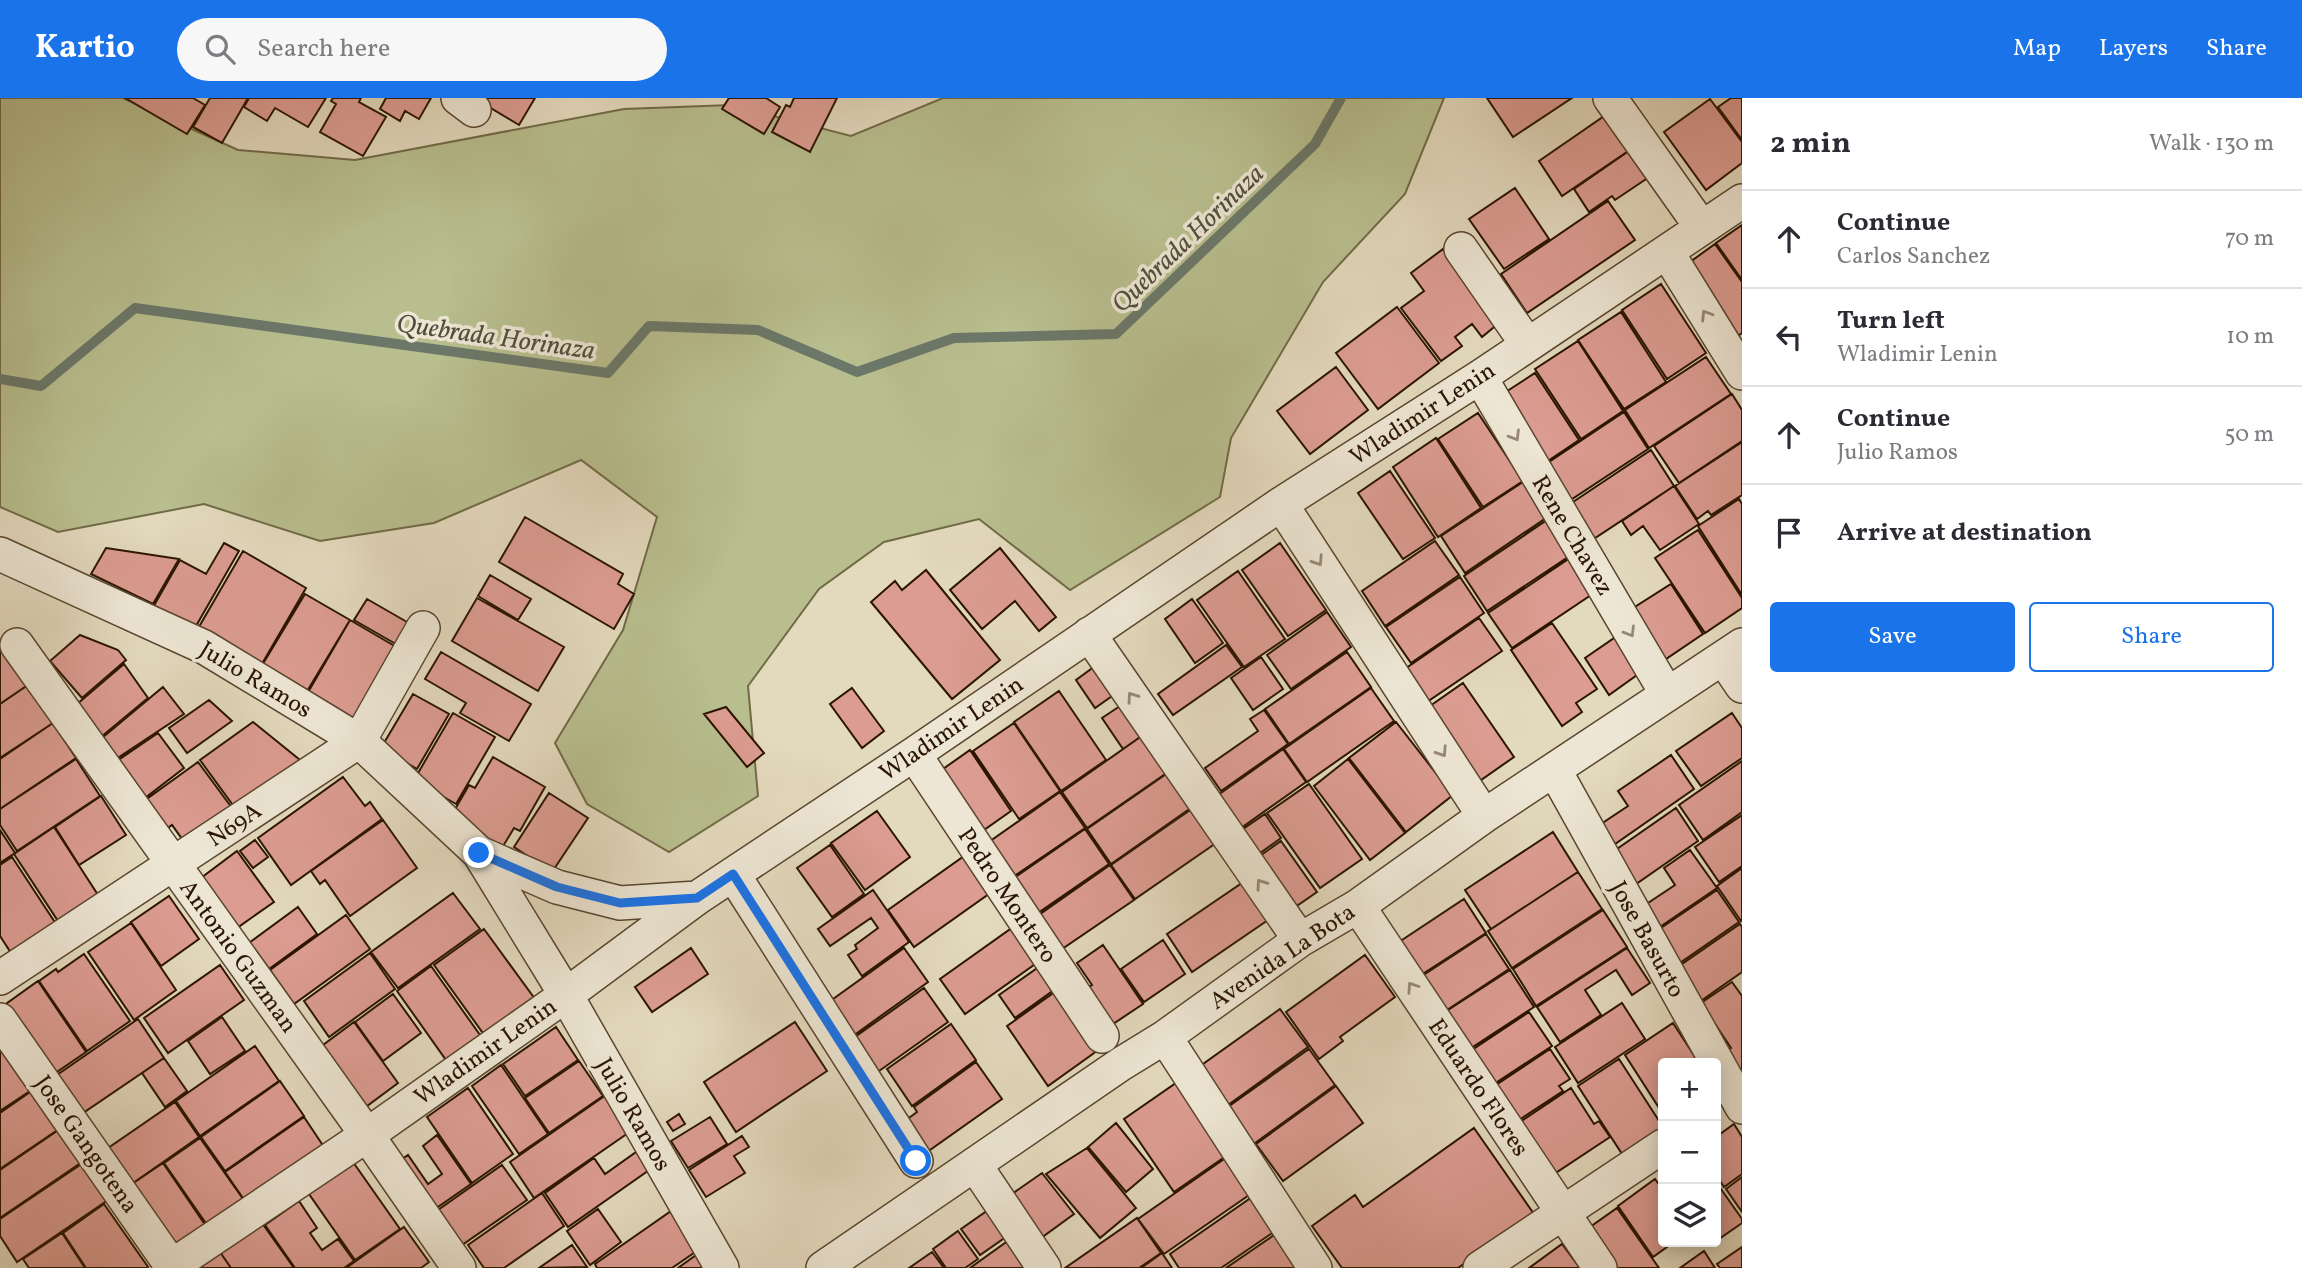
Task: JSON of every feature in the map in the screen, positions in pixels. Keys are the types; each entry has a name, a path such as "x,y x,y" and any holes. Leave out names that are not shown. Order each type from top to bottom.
{"street":[{"path":"1610,98 1702,228"},
{"name":"Wladimir Lenin","path":"171,1267 367,1135 566,995 697,898 914,754 1280,504 1480,377 1742,201"},
{"path":"1461,249 1527,344"},
{"path":"1667,252 1742,373"},
{"name":"Rene Chavez","path":"1480,377 1667,694"},
{"path":"1280,504 1484,816"},
{"name":"Julio Ramos","path":"0,554 204,647 359,741 479,853 566,995 722,1268"},
{"name":"N69A","path":"0,978 359,741 423,628"},
{"path":"1089,634 1300,940"},
{"name":"Antonio Guzman","path":"17,645 459,1268"},
{"path":"1733,651 1742,686"},
{"name":"Avenida La Bota","path":"822,1268 1121,1064 1165,1037 1300,940 1358,906 1484,816 1733,651"},
{"name":"Pedro Montero","path":"914,754 1102,1036"},
{"name":"Jose Basurto","path":"1555,771 1734,1103"},
{"name":"Julio Ramos","path":"479,853 557,887 620,903 697,898"},
{"path":"733,874 916,1161"},
{"name":"Eduardo Flores","path":"1358,906 1600,1268"},
{"name":"Jose Gangotena","path":"0,1020 171,1267"},
{"path":"1165,1037 1315,1268"},
{"path":"1480,1268 1658,1149"},
{"path":"975,1165 1044,1268"}],"green space":[{"path":"0,98 123,98 238,150 355,160 624,109 731,105 851,136 943,98 1444,98 1405,194 1323,282 1231,438 1220,497 1070,590 979,519 884,542 819,589 748,686 758,796 669,852 587,804 555,743 623,630 657,517 581,460 434,523 320,541 204,504 58,532 0,507"}],"building":[{"path":"125,98 193,98 205,105 187,134"},
{"path":"210,98 248,98 222,143 193,127"},
{"path":"249,98 326,98 308,127 275,108 267,121 244,107"},
{"path":"333,98 361,98 359,102 386,117 363,156 320,132 336,104 331,101"},
{"path":"386,98 431,98 419,119 405,111 400,121 380,109"},
{"path":"474,98 535,98 519,125"},
{"path":"729,98 766,98 780,107 764,134 722,109"},
{"path":"794,98 837,98 810,152 772,132 786,105 790,107"},
{"path":"1487,98 1572,98 1513,137"},
{"path":"1731,98 1742,98 1742,140 1718,107"},
{"path":"1710,99 1742,142 1742,163 1706,190 1664,132"},
{"path":"1613,110 1637,145 1562,196 1539,161"},
{"path":"1639,144 1658,171 1615,200 1612,196 1589,212 1574,189"},
{"path":"1515,188 1549,239 1504,269 1469,219"},
{"path":"1608,201 1635,240 1527,313 1501,274"},
{"path":"1742,225 1742,280 1716,243"},
{"path":"1715,244 1742,282 1742,333 1733,339 1683,267"},
{"path":"1443,249 1505,318 1482,337 1472,324 1455,337 1462,346 1441,361 1401,308 1424,291 1411,273"},
{"path":"1661,284 1706,353 1667,379 1622,310"},
{"path":"1397,307 1439,363 1378,409 1336,353"},
{"path":"1621,312 1666,382 1624,409 1578,340"},
{"path":"1578,341 1623,411 1581,439 1535,369"},
{"path":"1706,357 1731,394 1649,448 1625,410"},
{"path":"1336,367 1368,410 1310,454 1277,411"},
{"path":"1535,373 1579,440 1542,465 1498,397"},
{"path":"1732,394 1742,410 1742,441 1679,483 1654,446"},
{"path":"1624,412 1648,449 1566,503 1543,466"},
{"path":"1478,413 1523,481 1483,507 1438,439"},
{"path":"1436,438 1481,508 1438,537 1393,467"},
{"path":"1742,442 1742,495 1711,515 1708,511 1697,519 1675,486"},
{"path":"1651,450 1674,486 1589,542 1567,506"},
{"path":"1390,471 1435,538 1403,559 1358,493"},
{"path":"1523,482 1546,518 1465,573 1441,536"},
{"path":"1674,486 1699,524 1660,550 1643,526 1631,535 1622,521"},
{"path":"1739,499 1742,504 1742,595 1698,526"},
{"path":"525,517 623,574 618,584 634,594 614,629 499,562"},
{"path":"1547,520 1571,555 1487,611 1464,576"},
{"path":"1698,530 1742,598 1742,608 1705,633 1655,558"},
{"path":"1435,541 1459,575 1385,626 1362,591"},
{"path":"224,543 239,551 192,633 152,609 180,560 206,574"},
{"path":"1280,543 1326,610 1288,636 1242,570"},
{"path":"106,548 179,559 153,604 91,574"},
{"path":"1000,548 1056,617 1039,631 1015,601 982,629 950,590"},
{"path":"243,551 306,588 259,669 196,632"},
{"path":"1570,558 1594,593 1512,648 1488,613"},
{"path":"926,570 1000,660 952,699 871,602 895,581 902,590"},
{"path":"1238,571 1285,639 1244,667 1197,600"},
{"path":"490,575 531,599 518,620 478,596"},
{"path":"1460,577 1484,613 1411,663 1386,627"},
{"path":"1671,584 1703,634 1663,661 1630,610"},
{"path":"305,594 350,620 306,693 261,667"},
{"path":"477,598 564,647 538,691 452,641"},
{"path":"367,599 414,626 401,647 354,620"},
{"path":"1192,599 1223,643 1195,663 1165,619"},
{"path":"1327,612 1351,647 1291,689 1267,655"},
{"path":"1479,618 1502,651 1421,706 1399,673"},
{"path":"350,620 398,648 355,722 307,694"},
{"path":"1552,623 1597,689 1576,703 1582,712 1562,726 1511,650"},
{"path":"1620,634 1644,670 1609,695 1585,658"},
{"path":"80,635 118,650 126,660 82,698 50,661"},
{"path":"1226,645 1242,667 1173,715 1158,694"},
{"path":"5,649 28,685 0,704 0,652"},
{"path":"441,652 531,704 509,741 460,713 466,703 425,679"},
{"path":"1347,652 1371,687 1289,744 1265,709"},
{"path":"1261,657 1283,689 1253,710 1231,678"},
{"path":"1102,661 1122,689 1095,708 1076,680"},
{"path":"124,664 148,698 101,737 76,705"},
{"path":"1463,683 1514,757 1471,787 1420,713"},
{"path":"28,685 53,723 0,758 0,704"},
{"path":"163,687 184,714 116,759 102,738"},
{"path":"852,688 884,731 862,748 830,704"},
{"path":"1371,688 1394,721 1307,782 1284,749"},
{"path":"1059,691 1106,760 1061,791 1014,722"},
{"path":"413,694 449,714 417,769 381,748"},
{"path":"209,700 232,721 187,753 169,728"},
{"path":"1129,700 1150,730 1123,749 1102,718"},
{"path":"726,707 764,753 747,767 704,714"},
{"path":"1264,710 1288,744 1221,791 1205,768 1258,731 1250,719"},
{"path":"453,713 495,737 456,804 414,780"},
{"path":"1732,713 1742,728 1742,758 1701,786 1676,751"},
{"path":"253,722 300,760 235,808 200,760"},
{"path":"1396,722 1453,795 1406,832 1349,758"},
{"path":"53,723 76,758 0,809 0,759"},
{"path":"1014,723 1060,791 1019,819 973,751"},
{"path":"158,733 184,768 145,798 117,761"},
{"path":"1146,733 1171,770 1087,828 1062,792"},
{"path":"1283,749 1306,782 1234,833 1211,800"},
{"path":"970,750 1011,811 974,837 933,776"},
{"path":"1671,755 1694,789 1615,844 1601,824 1628,806 1618,791"},
{"path":"493,757 545,787 520,831 514,828 502,848 450,818 469,785 475,788"},
{"path":"76,759 100,796 17,851 0,825 0,809"},
{"path":"1348,759 1405,833 1370,860 1314,786"},
{"path":"1742,761 1742,812 1703,840 1679,805"},
{"path":"198,762 232,808 185,843 172,825 165,830 144,801"},
{"path":"1172,770 1195,805 1111,864 1087,829"},
{"path":"343,777 365,806 370,802 382,819 291,885 258,838"},
{"path":"1309,784 1362,859 1320,888 1267,813"},
{"path":"1060,792 1085,828 1010,879 986,844"},
{"path":"549,793 588,818 552,872 514,847"},
{"path":"101,796 126,835 79,865 55,827"},
{"path":"1196,806 1219,841 1135,899 1111,865"},
{"path":"1676,808 1698,841 1626,891 1604,858"},
{"path":"877,811 910,857 865,890 831,843"},
{"path":"1265,814 1281,838 1249,861 1233,836"},
{"path":"1742,815 1742,866 1719,882 1695,847"},
{"path":"383,820 417,868 350,916 325,880 320,884 311,871"},
{"path":"54,827 100,898 60,924 14,854"},
{"path":"1085,829 1109,864 1035,915 1011,880"},
{"path":"0,830 15,853 0,863"},
{"path":"1553,832 1578,872 1491,929 1465,890"},
{"path":"255,840 268,857 253,868 240,851"},
{"path":"1281,841 1317,892 1285,914 1250,863"},
{"path":"830,845 864,894 832,917 797,868"},
{"path":"1690,850 1717,888 1651,933 1636,911 1675,885 1664,868"},
{"path":"237,851 274,902 237,928 201,878"},
{"path":"967,854 993,891 914,947 888,910"},
{"path":"12,857 58,927 13,956 0,936 0,865"},
{"path":"1110,865 1134,900 1059,951 1036,917"},
{"path":"1742,868 1742,920 1741,921 1717,886"},
{"path":"1578,872 1602,909 1512,968 1488,931"},
{"path":"1242,883 1268,920 1192,972 1167,934"},
{"path":"873,890 909,942 862,976 848,955 857,949 855,945 878,928 871,918 830,946 818,929"},
{"path":"1717,890 1739,922 1674,967 1652,934"},
{"path":"453,893 480,929 398,988 371,952"},
{"path":"169,896 199,939 161,966 131,922"},
{"path":"1464,899 1486,933 1421,975 1399,942"},
{"path":"298,907 317,934 269,969 249,943"},
{"path":"1603,910 1627,947 1536,1006 1513,969"},
{"path":"346,915 370,949 294,1004 270,970"},
{"path":"1020,922 1045,957 965,1014 940,979"},
{"path":"131,923 176,990 134,1020 88,952"},
{"path":"1740,924 1742,972 1695,1005 1672,971"},
{"path":"484,929 535,999 485,1036 434,965"},
{"path":"1486,934 1509,969 1444,1012 1422,976"},
{"path":"1163,940 1185,974 1144,1002 1121,969"},
{"path":"1103,945 1143,1004 1104,1030 1079,994 1092,985 1077,963"},
{"path":"691,948 708,974 652,1012 635,987"},
{"path":"904,948 928,982 846,1041 822,1007"},
{"path":"1627,948 1650,983 1632,995 1616,970 1585,990 1601,1015 1560,1042 1537,1007"},
{"path":"370,953 395,989 329,1037 304,1001"},
{"path":"84,954 130,1021 87,1051 39,981"},
{"path":"1365,955 1395,997 1340,1037 1343,1041 1319,1059 1286,1012"},
{"path":"1043,964 1058,987 1015,1018 999,995"},
{"path":"220,965 244,1000 168,1053 144,1018"},
{"path":"431,966 480,1035 446,1060 397,991"},
{"path":"1510,970 1534,1007 1462,1054 1445,1012"},
{"path":"38,981 86,1052 51,1076 3,1006"},
{"path":"1732,982 1742,996 1742,1077 1720,1055 1731,1048 1701,1003"},
{"path":"924,988 948,1022 872,1076 845,1044"},
{"path":"1059,989 1101,1048 1048,1086 1007,1026"},
{"path":"393,994 421,1033 383,1061 355,1022"},
{"path":"1622,1003 1645,1039 1578,1083 1555,1047"},
{"path":"1280,1009 1308,1047 1224,1108 1196,1069"},
{"path":"1529,1012 1552,1046 1491,1086 1469,1052"},
{"path":"222,1017 245,1051 210,1074 188,1041"},
{"path":"138,1019 164,1058 83,1113 57,1075"},
{"path":"354,1022 398,1083 363,1109 319,1048"},
{"path":"795,1022 827,1071 736,1132 704,1082"},
{"path":"1673,1023 1696,1058 1658,1058 1658,1106 1625,1055"},
{"path":"951,1024 976,1060 912,1106 887,1069"},
{"path":"556,1027 578,1060 525,1096 503,1064"},
{"path":"0,1041 33,1089 0,1111"},
{"path":"255,1046 279,1081 200,1136 176,1101"},
{"path":"1309,1049 1335,1085 1251,1146 1225,1109"},
{"path":"1550,1049 1570,1079 1559,1086 1563,1091 1516,1122 1493,1087"},
{"path":"164,1058 187,1091 165,1107 142,1073"},
{"path":"1619,1059 1658,1119 1658,1135 1624,1157 1578,1086"},
{"path":"579,1061 603,1096 549,1133 525,1098"},
{"path":"976,1062 1002,1099 920,1157 898,1126 917,1112 914,1107"},
{"path":"501,1065 548,1134 519,1154 472,1086"},
{"path":"280,1081 304,1116 225,1171 201,1137"},
{"path":"1176,1083 1226,1156 1174,1192 1124,1119"},
{"path":"1336,1086 1363,1123 1283,1181 1256,1144"},
{"path":"468,1088 513,1154 472,1183 427,1117"},
{"path":"1571,1088 1594,1124 1599,1121 1610,1137 1551,1176 1517,1124"},
{"path":"33,1090 59,1129 0,1169 0,1113"},
{"path":"606,1095 631,1131 534,1198 510,1162"},
{"path":"175,1102 199,1137 123,1190 98,1155"},
{"path":"679,1114 685,1124 673,1131 667,1122"},
{"path":"304,1117 328,1153 249,1207 225,1172"},
{"path":"710,1117 727,1144 688,1168 671,1141"},
{"path":"1116,1123 1153,1169 1126,1192 1088,1147"},
{"path":"1734,1124 1742,1137 1742,1174 1724,1187 1721,1182 1721,1133"},
{"path":"1474,1128 1534,1214 1458,1268 1342,1268 1312,1226 1355,1195 1363,1207"},
{"path":"60,1129 82,1162 0,1218 0,1170"},
{"path":"437,1135 471,1184 435,1209 401,1160 408,1155 428,1184 442,1174 423,1146"},
{"path":"742,1136 749,1147 734,1156 745,1173 706,1197 689,1170"},
{"path":"200,1138 248,1206 212,1232 164,1163"},
{"path":"1087,1148 1136,1208 1100,1238 1046,1174"},
{"path":"639,1150 652,1168 568,1227 545,1193 594,1158 605,1174"},
{"path":"1227,1157 1252,1193 1164,1254 1138,1219"},
{"path":"353,1162 400,1229 355,1260 309,1194"},
{"path":"83,1163 108,1200 17,1262 0,1236 0,1219"},
{"path":"163,1163 210,1232 174,1258 126,1188"},
{"path":"502,1165 527,1200 462,1245 438,1210"},
{"path":"1042,1173 1074,1214 1041,1238 1009,1196"},
{"path":"1742,1177 1742,1212 1726,1189"},
{"path":"1655,1179 1658,1183 1658,1247 1667,1247 1653,1257 1618,1206"},
{"path":"1721,1189 1742,1219 1742,1223 1721,1238"},
{"path":"542,1193 564,1226 504,1268 484,1268 468,1245"},
{"path":"1255,1195 1278,1229 1221,1268 1179,1268 1170,1254"},
{"path":"299,1201 317,1228 310,1233 322,1250 338,1239 354,1261 344,1268 295,1268 265,1225"},
{"path":"104,1204 147,1268 86,1268 63,1233"},
{"path":"994,1206 1013,1232 980,1255 961,1229"},
{"path":"1617,1208 1659,1268 1607,1268 1583,1232"},
{"path":"598,1209 621,1242 590,1265 567,1231"},
{"path":"674,1209 701,1248 672,1268 597,1268 595,1264"},
{"path":"1137,1218 1161,1253 1139,1268 1065,1268"},
{"path":"262,1223 294,1268 231,1268 220,1252"},
{"path":"404,1227 429,1262 421,1268 346,1268"},
{"path":"958,1231 978,1259 965,1268 946,1268 933,1249"},
{"path":"62,1233 85,1268 29,1268 23,1259"},
{"path":"1277,1233 1300,1268 1226,1268"},
{"path":"1012,1238 1033,1268 970,1268"},
{"path":"1562,1244 1580,1268 1529,1268"},
{"path":"572,1245 587,1267 539,1268"},
{"path":"1742,1247 1742,1268 1720,1268 1717,1264"},
{"path":"1704,1251 1715,1268 1680,1268"},
{"path":"220,1252 231,1268 198,1268"},
{"path":"932,1252 944,1268 909,1268"},
{"path":"699,1253 710,1268 678,1268"},
{"path":"1162,1253 1172,1268 1141,1268"}],"waterway":[{"name":"Quebrada Horinaza","path":"0,379 41,386 135,308 608,373 649,326 758,330 857,372 954,338 1116,334 1315,144 1341,98"}],"route":[{"path":"479,853 557,887 620,903 697,898 733,874 916,1161"}]}
